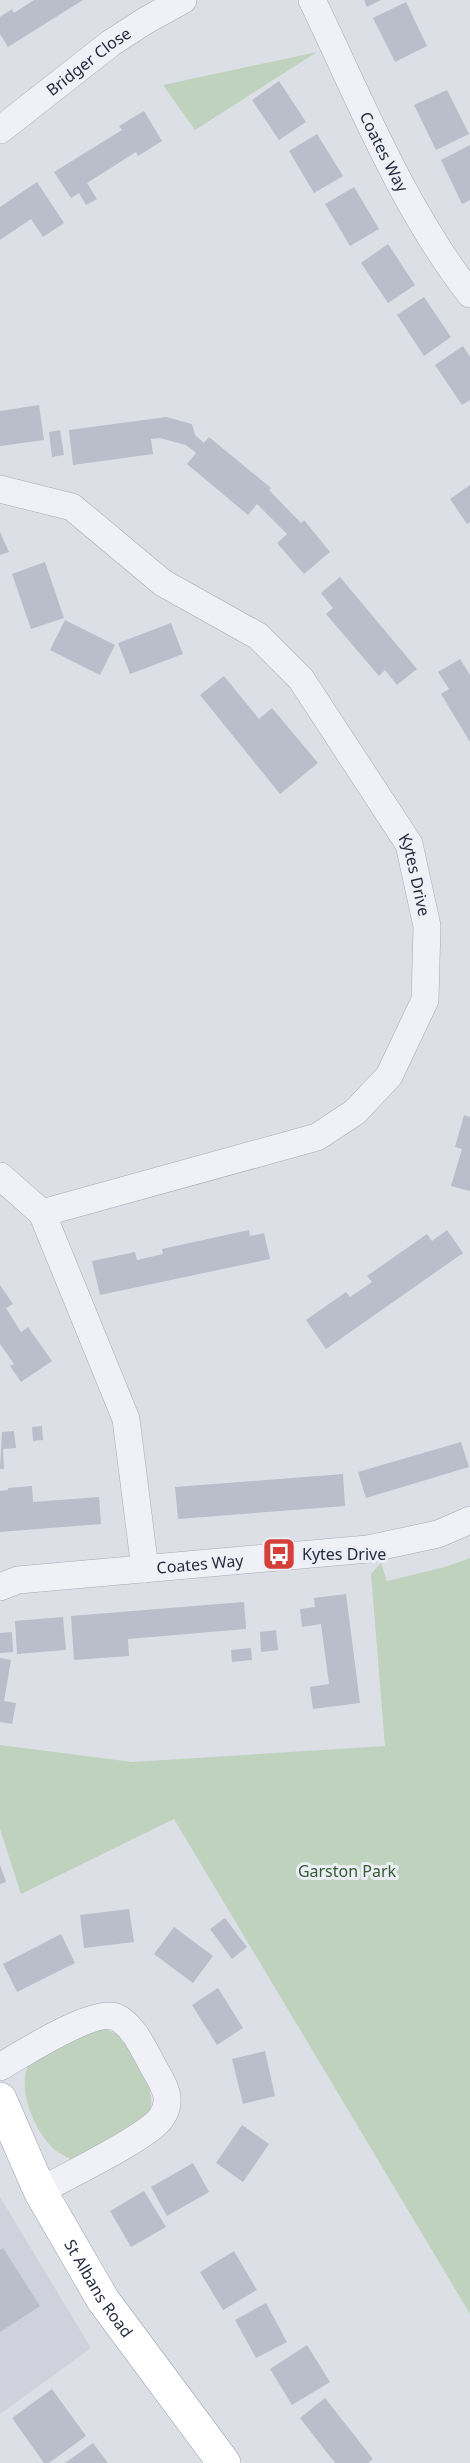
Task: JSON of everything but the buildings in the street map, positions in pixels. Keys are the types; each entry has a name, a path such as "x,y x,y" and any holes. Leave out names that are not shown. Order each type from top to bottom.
{"main road":[{"name":"St Albans Road","path":"0,2099 40,2191 103,2300 224,2463"}],"street":[{"name":"Bridger Close","path":"0,130 111,43 183,0"},
{"name":"Coates Way","path":"312,0 417,218 470,294"},
{"name":"Kytes Drive","path":"0,489 72,507 163,583 258,636 301,679 409,844 426,926 425,1000 389,1076 355,1112 317,1137 42,1213"},
{"path":"0,1176 42,1213 126,1419 145,1569"},
{"name":"Coates Way","path":"0,1587 18,1581 368,1549 438,1534 470,1520"},
{"path":"0,2067 61,2033 98,2016 115,2017 128,2026 166,2088 168,2106 160,2120 134,2139 40,2191"}],"shaded area":[{"path":"0,2197 91,2348 0,2414"}],"green space":[{"path":"317,52 195,130 163,85"},
{"name":"Garston Park","path":"470,1558 470,2314 174,1819 21,1894 0,1829 0,1745 132,1762 385,1746 371,1574 381,1563 387,1581 445,1567"},
{"path":"101,2028 123,2036 145,2076 151,2099 150,2110 146,2120 77,2162 55,2150 38,2129 28,2104 25,2078 28,2067 38,2054"}],"place":[{"name":"Kytes Drive","path":"279,1554"}]}
